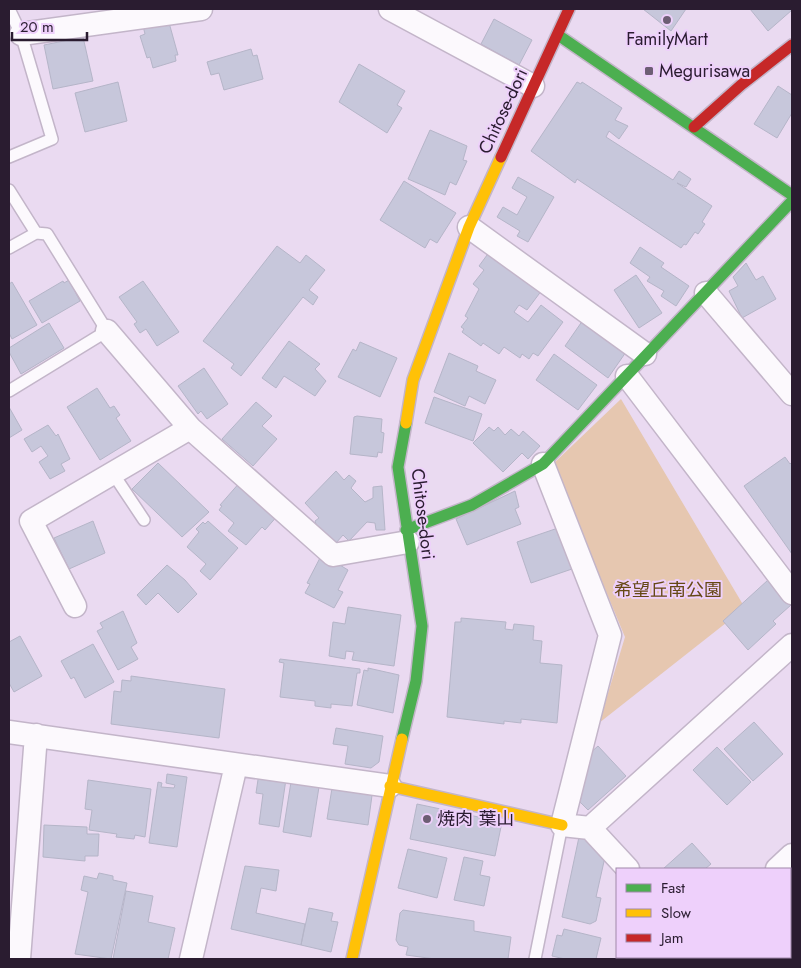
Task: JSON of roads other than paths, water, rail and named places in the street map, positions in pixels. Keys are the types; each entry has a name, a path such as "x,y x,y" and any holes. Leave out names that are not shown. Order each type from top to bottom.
{"street":[{"path":"15,26 201,9"},
{"path":"390,9 533,86"},
{"name":"Chitose-dori","path":"352,959 390,786 416,681 422,626 398,467 413,380 470,227 569,9"},
{"path":"558,35 792,195"},
{"path":"694,127 741,85 792,45"},
{"path":"107,331 190,428 333,555 407,536 472,505 543,464 792,200"},
{"path":"470,227 645,354"},
{"path":"706,292 792,394"},
{"path":"627,376 792,593"},
{"path":"75,606 31,521 190,428"},
{"path":"543,464 610,635 562,825"},
{"path":"590,828 792,645"},
{"path":"9,732 236,766 390,786 562,825 590,828 627,868"},
{"path":"19,959 36,735"},
{"path":"191,959 236,766"},
{"path":"778,868 792,855"}],"lane":[{"path":"9,9 52,139 9,157"},
{"path":"9,190 36,233"},
{"path":"9,248 36,233 47,234 107,331 9,391"},
{"path":"112,472 144,520"},
{"path":"535,959 562,825"}],"place":[{"name":"FamilyMart","path":"667,20"},
{"name":"Megurisawa","path":"649,71"},
{"name":"焼肉 葉山","path":"427,819"}],"park label":[{"name":"希望丘南公園","path":"668,590"}]}
